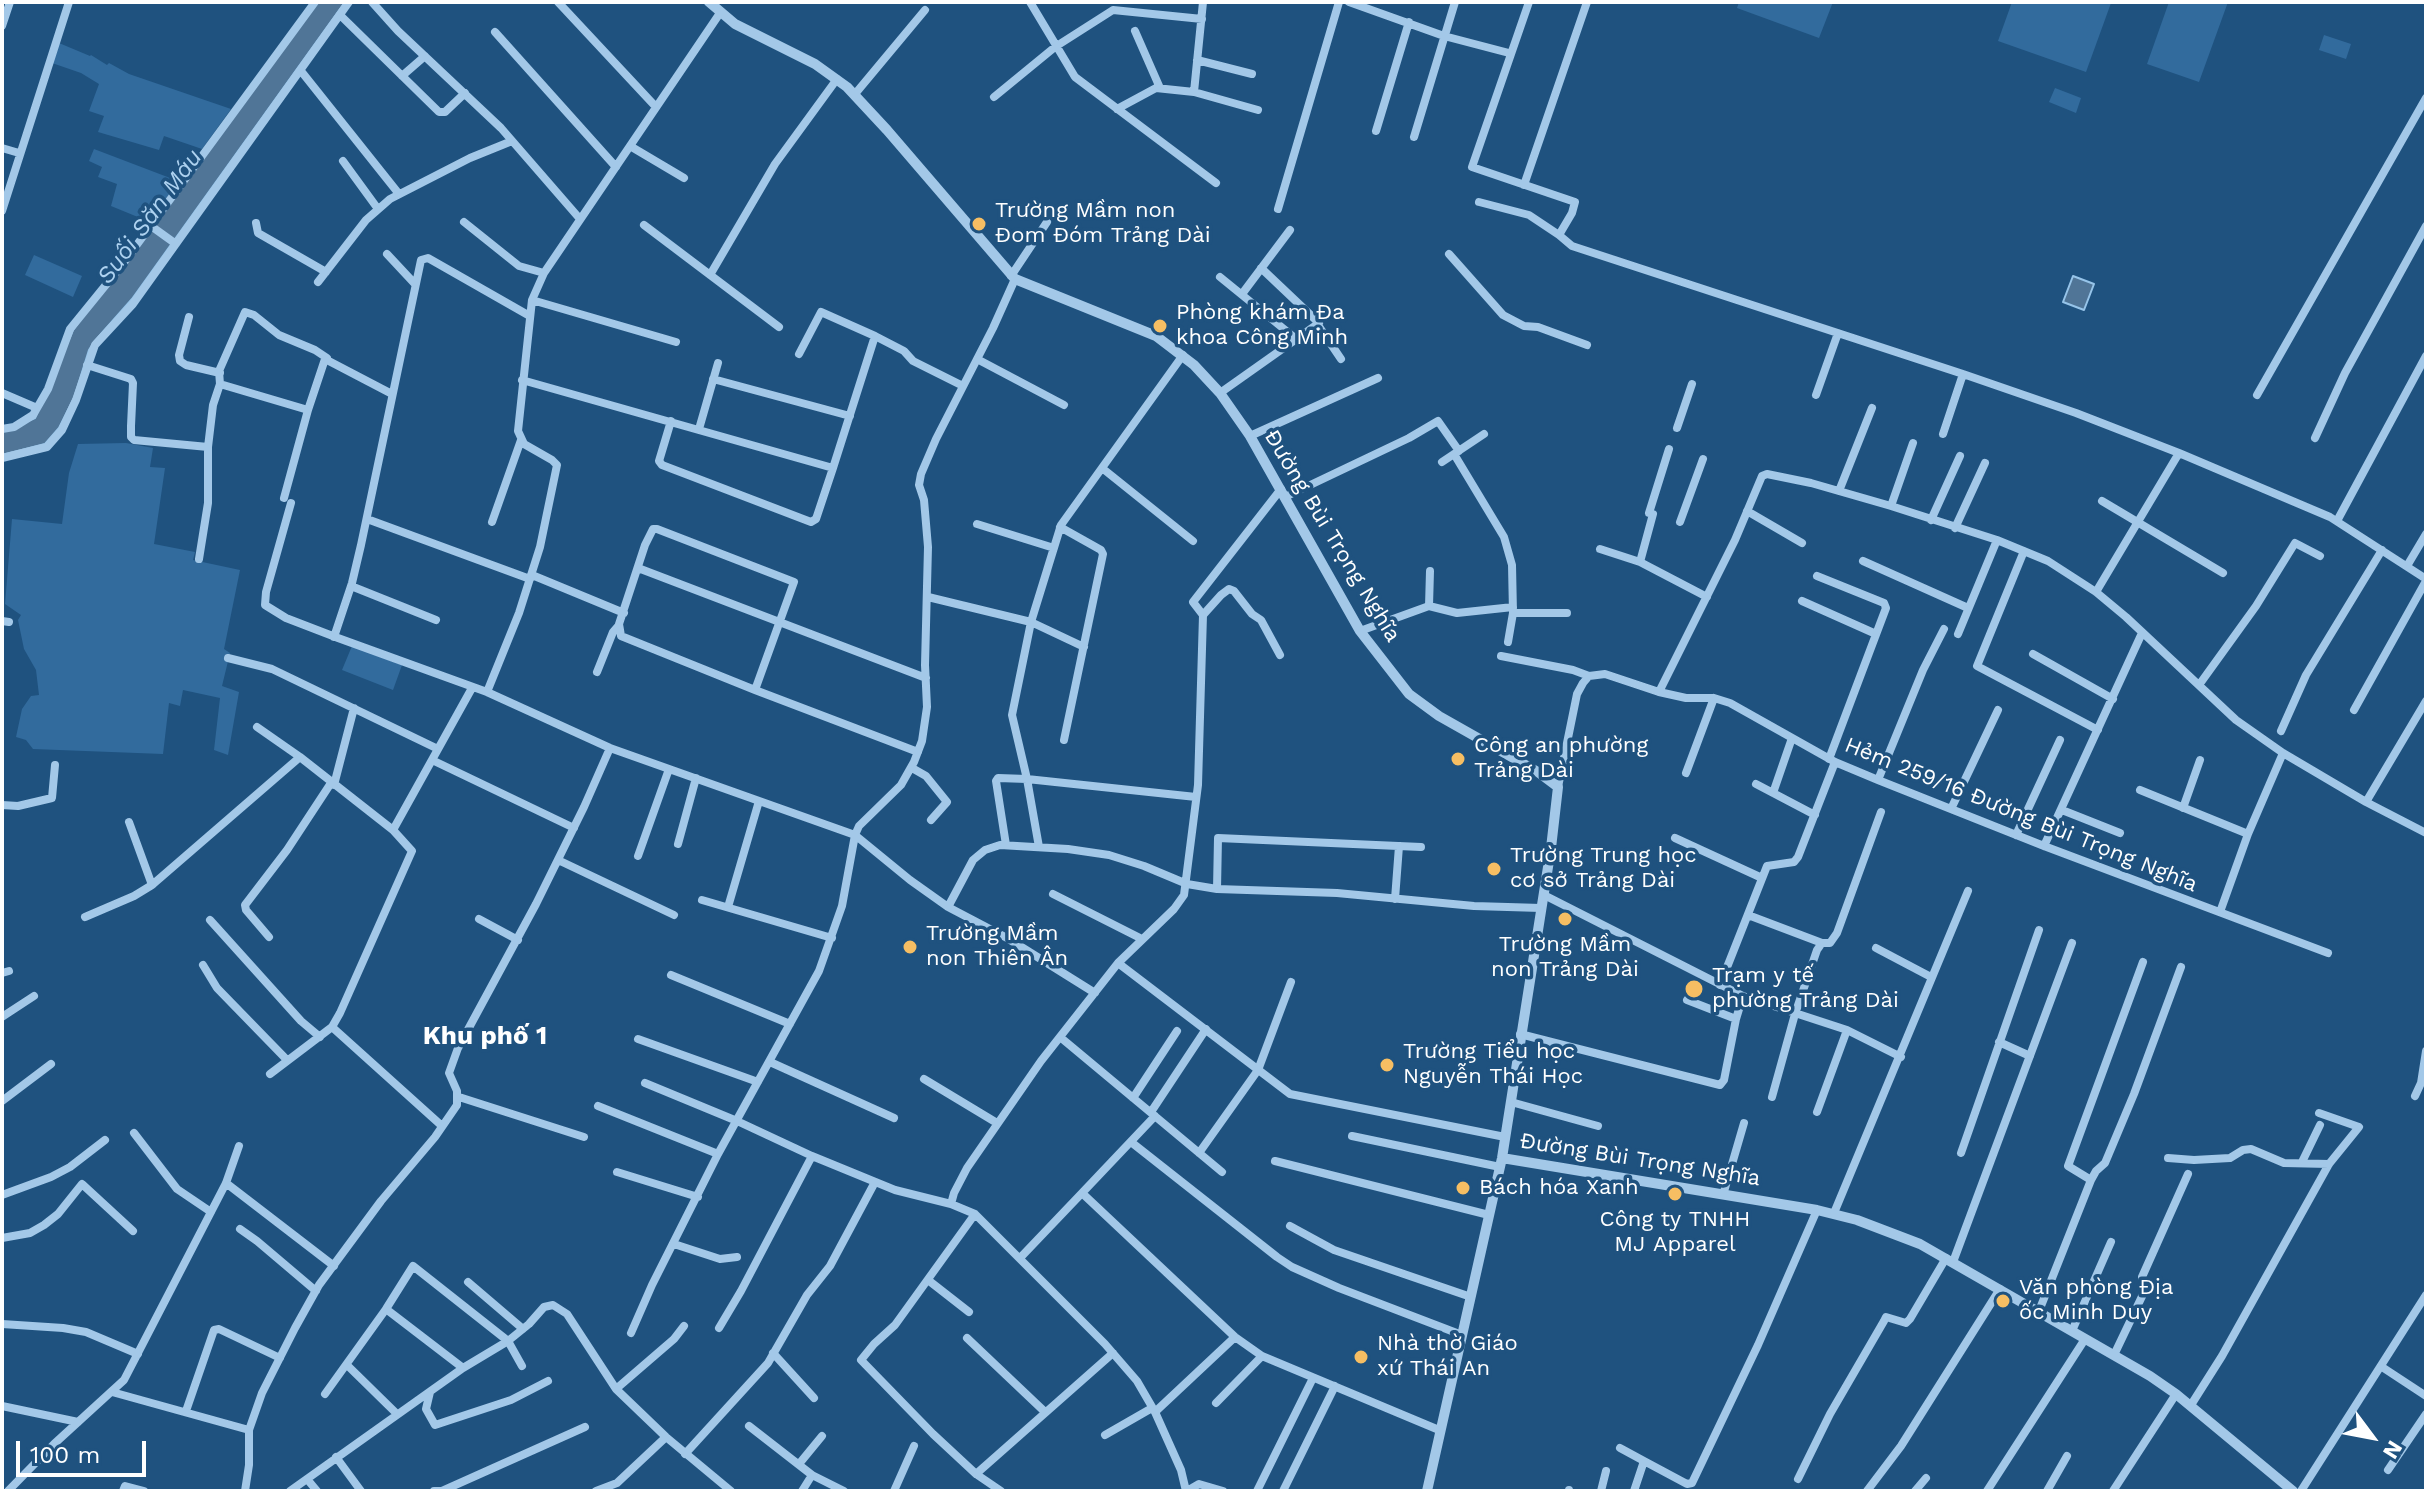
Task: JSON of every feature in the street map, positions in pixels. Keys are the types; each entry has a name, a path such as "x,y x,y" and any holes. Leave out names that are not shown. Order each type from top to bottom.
{"street":[{"path":"2,26 10,2"},
{"path":"2,211 69,2"},
{"path":"2,429 14,427 33,415 48,389 70,329 151,226 315,2"},
{"path":"2,458 47,447 62,430 95,345 133,304 349,2"},
{"path":"372,2 512,141 580,219"},
{"path":"558,2 656,107"},
{"name":"Đường Bùi Trọng Nghĩa","path":"709,2 735,24 815,64 855,94 1013,278 1156,336 1183,355 1220,393 1250,436 1360,631 1409,694 1558,787 1501,1162 1834,1213 1889,1232 1950,1260 2176,1394 2293,1491"},
{"path":"487,692 531,577 557,465 524,444 518,431 532,300 544,273 727,2"},
{"path":"1030,2 1075,77 1216,183"},
{"path":"1194,92 1203,2"},
{"path":"1278,209 1339,2"},
{"path":"1349,2 1362,4 1444,36 1509,53"},
{"path":"1414,137 1455,2"},
{"path":"1529,2 1472,167 1575,202 1559,235"},
{"path":"1524,185 1587,2"},
{"path":"994,97 1111,6 1202,19"},
{"path":"855,94 925,10"},
{"path":"340,15 442,113 465,93"},
{"path":"1376,131 1409,22"},
{"path":"1135,31 1160,88"},
{"path":"495,32 616,167"},
{"path":"402,76 425,56"},
{"path":"1197,60 1252,74"},
{"path":"301,71 399,194"},
{"path":"710,275 775,164 837,79"},
{"path":"1117,109 1160,88 1194,92 1258,110"},
{"path":"2257,395 2426,98"},
{"path":"318,282 378,209 399,194 470,158 512,141"},
{"path":"630,146 684,178"},
{"path":"2,148 19,153"},
{"path":"343,161 378,209"},
{"path":"1479,202 1529,215 1572,246 2076,413 2179,453 2337,521 2426,580 2354,710"},
{"path":"464,222 519,266 544,273"},
{"path":"631,1333 718,1154 819,971 842,906 859,826 901,785 918,752 927,707 928,547 924,500 919,485 921,474 1013,278 1047,222"},
{"path":"256,223 258,233 326,272"},
{"path":"644,225 779,327"},
{"path":"151,226 176,244"},
{"path":"2315,438 2345,373 2426,226"},
{"path":"1242,294 1290,230"},
{"path":"387,254 415,284"},
{"path":"1449,254 1503,315 1524,326 1538,327 1587,345"},
{"path":"334,637 351,586 367,519 421,260 428,258 528,315"},
{"path":"1261,268 1319,321 1318,325 1341,359"},
{"path":"1220,277 1295,338"},
{"path":"532,300 676,342"},
{"path":"199,559 208,503 208,447 213,405 220,373 245,312 254,315 279,335 315,350 392,394"},
{"path":"799,354 822,312 904,351 913,361 963,386"},
{"path":"189,317 180,361 220,373"},
{"path":"1220,393 1295,338 1318,325"},
{"path":"1816,395 1838,333"},
{"path":"671,421 659,461 662,465 811,522 816,519 875,336"},
{"path":"1039,847 1012,715 1031,622 1060,527 1183,355"},
{"path":"2337,521 2426,356"},
{"path":"327,358 308,410 265,605 286,618 334,637 487,692 610,748 855,835 948,907 1007,938 1095,993"},
{"path":"977,359 1064,405"},
{"path":"699,429 718,363"},
{"path":"87,365 131,379 131,437 134,440 208,447"},
{"path":"1943,434 1963,374"},
{"path":"1250,436 1378,378"},
{"path":"713,379 850,416"},
{"path":"522,380 833,468"},
{"path":"220,384 308,410"},
{"path":"1677,428 1692,384"},
{"path":"2,393 37,408"},
{"path":"1839,491 1872,408"},
{"path":"1203,615 1194,600 1283,493 1409,438 1438,421 1504,537 1512,565 1513,610 1508,642"},
{"path":"1442,462 1484,434"},
{"path":"492,522 521,440"},
{"path":"1891,506 1913,443"},
{"path":"1640,562 1669,449"},
{"path":"2096,592 2179,453"},
{"path":"1931,520 1960,456"},
{"path":"1680,522 1703,459"},
{"path":"1955,528 1985,463"},
{"path":"1102,468 1193,541"},
{"path":"1659,692 1707,597 1762,476 1767,474 1891,506 1997,540 2059,567 2096,592 2236,720 2283,753 2426,833"},
{"path":"2102,501 2223,573"},
{"path":"1747,511 1802,543"},
{"path":"367,519 624,613"},
{"path":"977,524 1054,548"},
{"path":"1060,527 1103,554 1064,740"},
{"path":"597,672 624,613 651,532 657,529 794,582 755,690"},
{"path":"2407,566 2426,534"},
{"path":"1958,634 1997,540"},
{"path":"2199,685 2256,606 2295,543 2320,556"},
{"path":"1600,549 1640,562 1707,597"},
{"path":"2281,731 2306,675 2382,550"},
{"path":"2024,551 1977,666 2098,730"},
{"path":"1863,561 1968,608"},
{"path":"638,568 926,678"},
{"path":"1429,606 1430,571"},
{"path":"1720,985 1767,866 1794,862 1815,815 1885,614 1884,603 1817,576"},
{"path":"351,586 436,620"},
{"path":"951,1204 967,1168 1060,1037 1118,963 1174,909 1184,895 1196,797 1203,615 1221,595 1229,589 1234,591 1266,626 1280,655"},
{"path":"928,597 1031,622 1084,647"},
{"path":"1802,601 1876,634"},
{"path":"1360,631 1429,606 1457,613 1513,610 1567,613"},
{"path":"619,624 621,636 918,752"},
{"path":"1878,780 1923,670 1944,629"},
{"path":"2044,846 2142,633"},
{"path":"2033,654 2113,699"},
{"name":"Hẻm 259/16 Đường Bùi Trọng Nghĩa","path":"1501,656 1589,676 1605,674 1686,698 1714,698 1730,703 1832,761 2044,846 2328,953"},
{"path":"228,658 272,669 438,749"},
{"path":"1558,787 1577,694 1589,676"},
{"path":"393,830 472,688"},
{"path":"1686,773 1714,698"},
{"path":"2366,802 2426,701"},
{"path":"269,937 245,905 333,784 354,708"},
{"path":"1951,809 1998,710"},
{"path":"257,727 393,830 412,851 332,1027 270,1074"},
{"path":"1773,793 1792,738"},
{"path":"2016,835 2060,740"},
{"path":"245,1491 249,1430 262,1393 316,1291 381,1201 457,1105 459,1097 449,1073 458,1048 518,940 610,748"},
{"path":"2220,912 2248,834 2283,753"},
{"path":"85,917 152,885 300,757"},
{"path":"432,760 574,828"},
{"path":"2183,808 2200,760"},
{"path":"2,805 18,806 52,798 55,765"},
{"path":"912,768 926,776 947,802 931,820"},
{"path":"638,856 669,769"},
{"path":"678,844 696,778"},
{"path":"1006,845 996,779 1027,779 1196,797"},
{"path":"1756,784 1815,815"},
{"path":"2140,790 2248,834"},
{"path":"728,907 759,801"},
{"path":"2062,810 2120,833"},
{"path":"1748,915 1822,943 1830,943 1837,933 1881,812"},
{"path":"129,822 152,885"},
{"path":"1217,889 1218,838 1421,847"},
{"path":"1675,838 1762,878"},
{"path":"948,907 973,860 985,850 1006,845 1109,855 1187,884 1217,889 1337,893 1474,906 1541,908"},
{"path":"1395,899 1399,846"},
{"path":"558,860 674,915"},
{"path":"1834,1213 1968,891"},
{"path":"1053,894 1142,939"},
{"path":"1544,895 1743,996 1847,1030 1901,1057"},
{"path":"702,900 832,938"},
{"path":"479,919 518,940"},
{"path":"210,920 301,1021 320,1037"},
{"path":"1961,1153 2039,930"},
{"path":"1772,1097 1795,1014 1822,943"},
{"path":"1798,1479 1830,1414 1886,1317 1906,1323 1950,1260 2072,943"},
{"path":"1876,948 1931,977"},
{"path":"2091,1180 2068,1166 2143,962"},
{"path":"1118,963 1290,1094 1505,1137"},
{"path":"203,965 217,988 287,1060"},
{"path":"2039,1311 2091,1180 2105,1163 2181,967"},
{"path":"671,975 790,1024"},
{"path":"1199,1153 1258,1070 1291,982"},
{"path":"2,1017 34,996"},
{"path":"1520,1034 1720,1085 1724,1080 1743,996"},
{"path":"1687,1000 1736,1019"},
{"path":"332,1027 442,1126"},
{"path":"1020,1258 1131,1142 1153,1114 1206,1029"},
{"path":"1817,1112 1847,1030"},
{"path":"1133,1098 1177,1031"},
{"path":"1060,1037 1222,1172"},
{"path":"638,1039 758,1082"},
{"path":"1999,1042 2030,1056"},
{"path":"2415,1096 2421,1083 2426,1051"},
{"path":"770,1062 894,1118"},
{"path":"2,1101 51,1064"},
{"path":"924,1079 997,1123"},
{"path":"645,1083 895,1190 951,1204 975,1214 1137,1381 1181,1470 1187,1491 1199,1484 1223,1491"},
{"path":"459,1097 584,1137"},
{"path":"1511,1102 1598,1126"},
{"path":"598,1106 718,1154"},
{"path":"2191,1405 2222,1356 2329,1164 2359,1127 2319,1113"},
{"path":"1723,1195 1744,1123"},
{"path":"2302,1162 2320,1125"},
{"path":"134,1133 177,1189 211,1212"},
{"path":"1352,1136 1501,1162 1427,1491"},
{"path":"2,1195 70,1167 105,1140"},
{"path":"1131,1142 1292,1267 1462,1335"},
{"path":"8,1491 124,1380 226,1183 239,1146"},
{"path":"2168,1158 2230,1158 2251,1149 2284,1163 2329,1164"},
{"path":"719,1328 812,1156"},
{"path":"1275,1161 1489,1215"},
{"path":"617,1172 698,1197"},
{"path":"2114,1355 2146,1288 2142,1277 2188,1174"},
{"path":"685,1454 768,1363 807,1295 830,1266 875,1182"},
{"path":"226,1183 334,1266"},
{"path":"2,1238 30,1233 44,1225 58,1214 82,1184 133,1231"},
{"path":"1082,1193 1235,1337 1262,1356 1439,1430"},
{"path":"1620,1448 1687,1484 1692,1483 1758,1345 1817,1210"},
{"path":"975,1214 895,1325 861,1360 933,1434 976,1474 1001,1491"},
{"path":"1290,1226 1334,1250 1471,1297"},
{"path":"240,1229 316,1291"},
{"path":"2072,1331 2111,1242"},
{"path":"674,1244 720,1259 737,1257"},
{"path":"325,1394 413,1266 508,1341 522,1366"},
{"path":"928,1280 969,1312"},
{"path":"468,1282 523,1329"},
{"path":"1867,1491 1901,1446 2000,1289"},
{"path":"2301,1491 2426,1295"},
{"path":"290,1491 463,1368 508,1341 544,1307 553,1305 567,1314 616,1389 685,1454 731,1491"},
{"path":"386,1309 463,1368"},
{"path":"2,1324 86,1332 138,1354"},
{"path":"616,1389 674,1339 684,1326"},
{"path":"186,1411 214,1330 219,1329 280,1358"},
{"path":"1105,1435 1153,1410 1235,1337"},
{"path":"967,1338 1045,1412"},
{"path":"1987,1491 2085,1339"},
{"path":"773,1353 814,1398"},
{"path":"976,1474 1113,1353"},
{"path":"1216,1403 1262,1356"},
{"path":"347,1365 397,1414"},
{"path":"2382,1367 2426,1396"},
{"path":"1257,1491 1313,1378"},
{"path":"431,1391 426,1409 435,1425 511,1400 548,1381"},
{"path":"1283,1491 1335,1386"},
{"path":"112,1392 249,1430"},
{"path":"2113,1491 2176,1394"},
{"path":"2,1406 78,1422"},
{"path":"2388,1470 2426,1414"},
{"path":"749,1426 812,1475 844,1491"},
{"path":"434,1491 442,1491 585,1427"},
{"path":"799,1464 822,1436"},
{"path":"596,1491 617,1483 666,1437"},
{"path":"897,1490 914,1446"},
{"path":"2047,1491 2067,1456"},
{"path":"336,1457 361,1491"},
{"path":"1634,1491 1644,1461"},
{"path":"1601,1491 1606,1471"},
{"path":"802,1491 812,1475"},
{"path":"1915,1491 1926,1478"},
{"path":"307,1479 317,1491"},
{"path":"123,1491 125,1486 144,1491"}],"shaded area":[{"name":"Suối Săn Máu","path":"318,2 345,2 132,299 94,342 74,398 59,428 45,444 2,455 2,432 35,418 73,330"},
{"path":"1739,2 1833,2 1819,38 1737,8"},
{"path":"2012,2 2111,3 2086,72 1998,41"},
{"path":"2169,2 2228,2 2199,82 2147,64"},
{"path":"2324,35 2351,44 2346,59 2319,50"},
{"path":"59,43 129,74 231,109 202,149 164,136 159,150 98,132 104,116 89,111 99,84 81,73 52,63"},
{"path":"2055,88 2081,98 2076,113 2049,102"},
{"path":"94,149 178,181 150,222 111,206 117,184 98,177 102,167 89,161"},
{"path":"34,255 82,276 73,297 25,275"},
{"path":"2073,276 2094,284 2084,310 2063,302"},
{"path":"126,443 153,448 150,467 165,468 154,544 195,552 193,560 240,570 224,649 230,653 222,686 239,692 228,755 214,750 220,698 183,690 180,706 169,703 163,754 33,749 26,740 16,737 22,709 31,696 39,695 36,670 24,649 18,620 21,615 5,604 12,519 62,524 69,473 78,444"},
{"path":"352,646 402,665 393,690 342,670"}],"place":[{"name":"Trường Mầm non Đom Đóm Trảng Dài","path":"979,224"},
{"name":"Phòng khám Đa khoa Công Minh","path":"1160,326"},
{"name":"Công an phường Trảng Dài","path":"1458,759"},
{"name":"Trường Trung học cơ sở Trảng Dài","path":"1494,869"},
{"name":"Trường Mầm non Trảng Dài","path":"1565,919"},
{"name":"Trường Mầm non Thiên Ân","path":"910,947"},
{"name":"Trạm y tế phường Trảng Dài","path":"1694,989"},
{"name":"Trường Tiểu học Nguyễn Thái Học","path":"1387,1065"},
{"name":"Bách hóa Xanh","path":"1463,1188"},
{"name":"Công ty TNHH MJ Apparel","path":"1675,1194"},
{"name":"Văn phòng Địa ốc Minh Duy","path":"2003,1301"},
{"name":"Nhà thờ Giáo xứ Thái An","path":"1361,1357"}],"district":[{"name":"Khu phố 1","path":"485,1036"}]}
